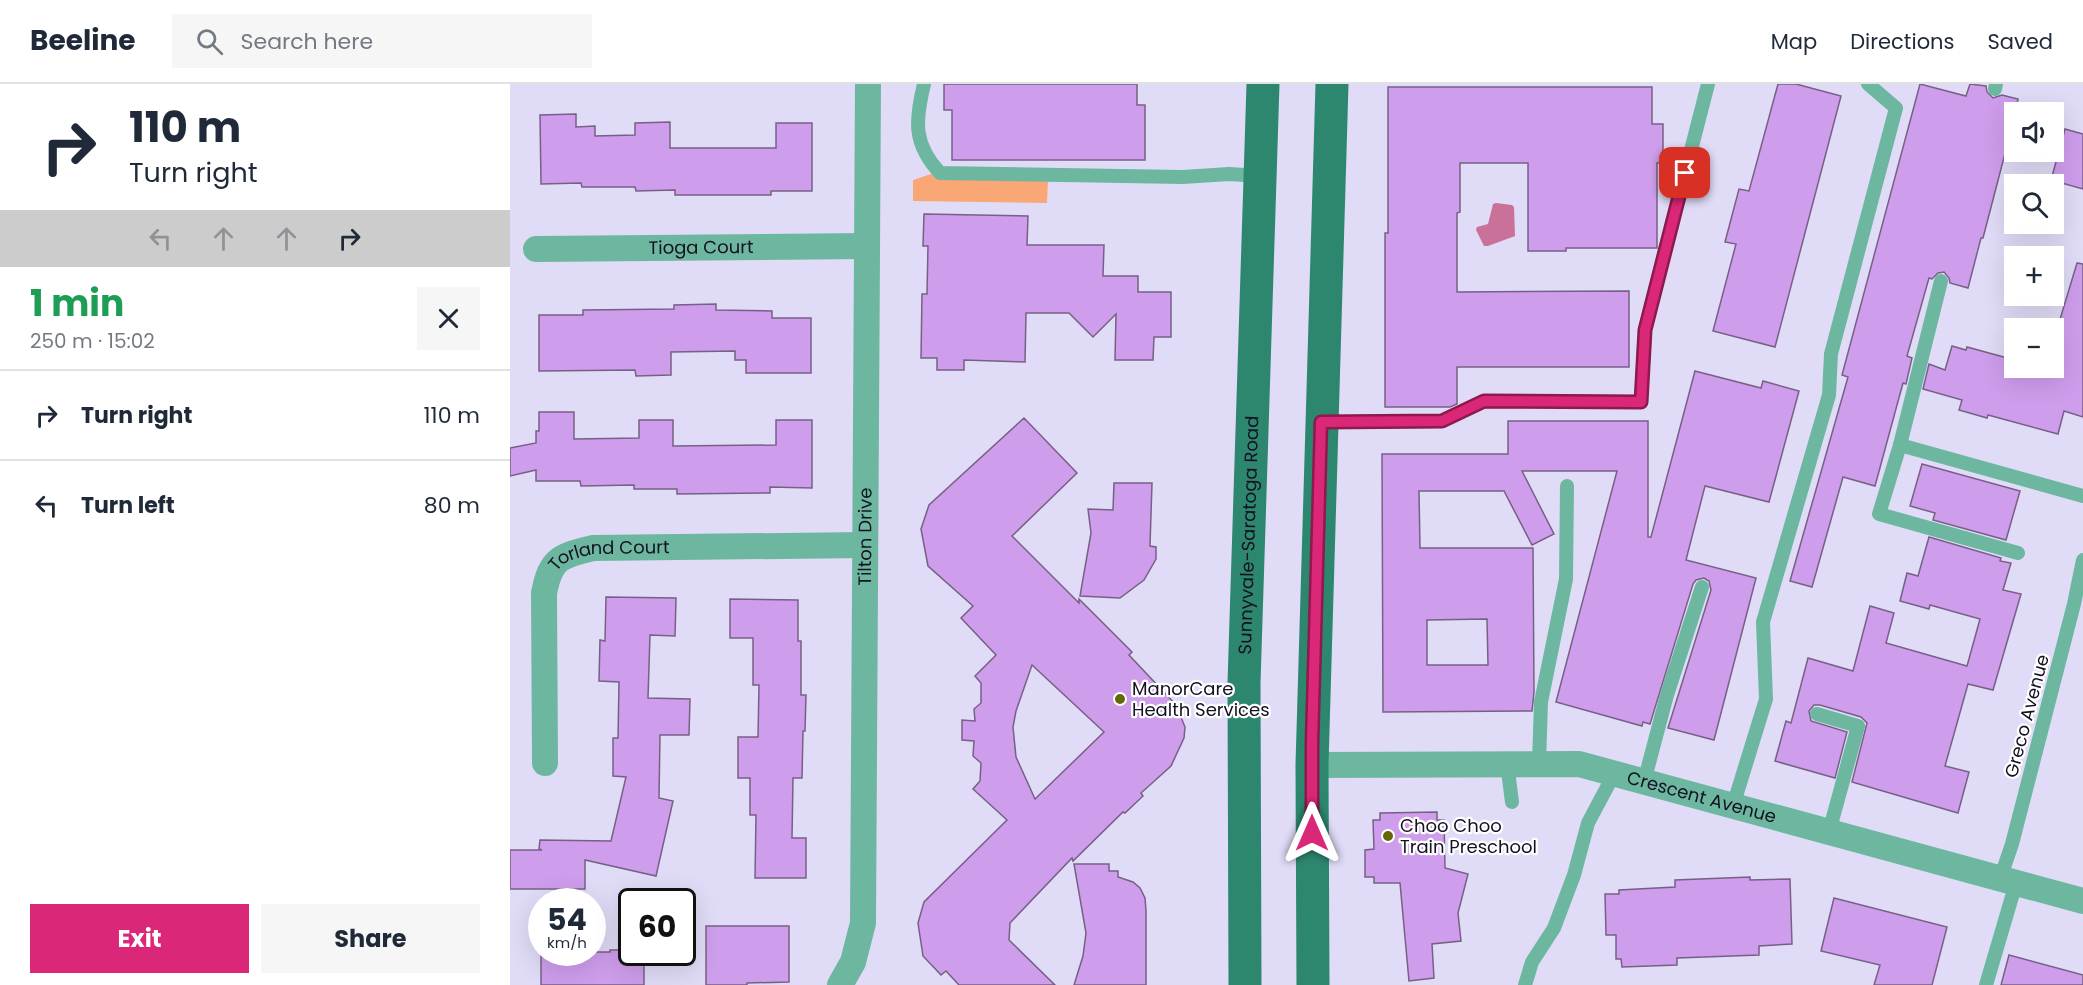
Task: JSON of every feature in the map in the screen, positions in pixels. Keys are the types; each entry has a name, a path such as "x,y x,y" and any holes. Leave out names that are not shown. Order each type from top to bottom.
{"main road":[{"name":"Sunnyvale-Saratoga Road","path":"1245,985 1243,932 1244,682 1263,84"},
{"path":"1313,985 1312,765 1332,84"}],"street":[{"name":"Tilton Drive","path":"840,985 853,962 863,923 868,84"},
{"name":"Tioga Court","path":"536,249 867,246"},
{"name":"Torland Court","path":"545,763 544,593 548,572 566,554 593,548 865,545"},
{"name":"Crescent Avenue","path":"1312,765 1579,764 2083,901"}],"lane":[{"path":"924,84 917,118 920,143 928,160 940,173 1260,176"},
{"path":"1321,422 1442,421 1484,401 1641,402 1645,330 1708,84"},
{"path":"1733,806 1766,699 1763,622 1829,395 1831,354 1896,108 1868,84"},
{"path":"1941,281 1900,445 1879,514 2018,553"},
{"path":"1900,445 2083,496"},
{"path":"1539,764 1541,702 1566,579 1567,486"},
{"name":"Greco Avenue","path":"1986,985 2008,881 2012,844 2074,604 2083,560"},
{"path":"1644,782 1666,695 1702,587"},
{"path":"1817,714 1858,726 1829,832"},
{"path":"1507,763 1512,802"},
{"path":"1525,985 1532,962 1554,928 1574,875 1588,823 1614,774"}],"shaded area":[{"path":"931,174 951,179 1048,180 1047,203 913,201 913,180"},
{"path":"1493,204 1514,207 1515,236 1484,246 1476,230 1477,227 1488,224"}],"building":[{"path":"944,84 1137,84 1137,105 1145,105 1145,160 952,160 952,110 944,110"},
{"path":"1778,84 1796,84 1841,96 1775,347 1713,331 1736,244 1725,242 1739,189 1749,191"},
{"path":"1920,84 1966,96 1970,84 1986,86 1987,92 1993,98 2002,95 2018,99 2017,102 2004,102 2004,157 1968,288 1950,283 1944,272 1938,273 1932,279 1929,278 1907,356 1912,358 1906,384 1903,383 1875,486 1843,477 1812,587 1790,581 1848,377 1842,375"},
{"path":"1388,87 1652,87 1652,124 1663,124 1663,163 1657,163 1657,248 1566,248 1566,251 1528,251 1528,163 1460,163 1460,212 1457,213 1457,292 1629,291 1629,367 1457,367 1457,404 1450,407 1385,407"},
{"path":"576,114 576,127 595,126 595,136 635,135 635,123 670,122 670,148 776,148 776,123 812,123 812,191 771,191 771,195 675,195 675,190 636,191 635,187 582,187 581,183 541,184 540,115"},
{"path":"2065,129 2083,134 2083,189 2064,184 2064,174 2053,174 2056,162 2064,162"},
{"path":"924,214 1028,216 1027,245 1104,245 1103,276 1138,276 1138,292 1171,292 1171,337 1154,337 1153,360 1115,360 1116,314 1093,337 1069,313 1026,313 1025,362 964,360 964,370 937,370 937,358 921,358 922,294 927,294 928,246 923,246"},
{"path":"2077,263 2083,264 2083,417 2064,411 2058,434 1988,415 1987,418 1959,410 1962,400 1923,389 1929,364 1945,370 1952,346 1966,350 1967,347 2004,357 2004,378 2064,378 2064,318 2060,318"},
{"path":"716,304 716,310 772,311 772,318 811,318 811,373 746,373 746,360 735,360 735,351 671,352 671,375 636,376 635,370 539,371 539,315 583,315 583,310 674,309 674,305"},
{"path":"1695,371 1761,388 1763,381 1799,391 1769,502 1705,486 1686,560 1756,578 1714,740 1668,728 1711,590 1709,581 1704,578 1696,580 1693,584 1650,724 1643,722 1642,726 1556,702 1617,471 1522,471 1554,534 1532,545 1504,491 1419,491 1420,548 1533,548 1534,692 1532,711 1383,712 1382,454 1508,454 1508,421 1648,421 1648,537 1651,537","holes":["1487,619 1488,665 1427,665 1427,620"]},
{"path":"539,412 574,412 574,439 639,438 639,420 673,420 673,446 776,445 776,420 812,420 812,488 770,487 770,493 677,494 677,489 634,489 634,485 581,486 580,481 536,481 536,470 510,476 510,448 536,443 536,431 539,431"},
{"name":"ManorCare Health Services","path":"1024,418 1077,473 1012,536 1132,652 1129,655 1176,705 1185,727 1184,738 1171,766 1141,793 1143,796 1125,813 1123,812 1073,861 1072,858 1010,923 1009,940 1055,985 959,985 946,971 941,975 923,956 918,923 924,902 1007,820 973,789 980,781 981,763 973,756 974,741 962,740 962,720 975,721 974,709 981,703 981,683 975,676 996,655 961,618 973,606 928,566 921,529 929,505","holes":["1032,665 1104,732 1035,799 1016,757 1013,727 1016,711"]},
{"path":"1922,464 2020,491 2006,540 1933,520 1935,513 1910,506"},
{"path":"1114,483 1152,483 1150,546 1156,547 1156,559 1144,580 1120,598 1080,596 1091,533 1088,509 1113,510"},
{"path":"1929,537 2011,563 2003,590 2021,594 1993,690 1968,684 1945,766 1969,772 1958,813 1852,782 1867,723 1861,717 1820,705 1814,705 1809,711 1811,721 1847,732 1835,778 1775,761 1786,721 1791,723 1808,658 1853,671 1870,606 1894,613 1886,643 1967,666 1980,619 1930,605 1929,609 1900,601 1907,573 1918,576"},
{"path":"606,597 676,598 675,636 650,635 648,698 690,699 689,735 660,735 659,798 673,801 656,876 585,860 585,888 510,889 510,850 542,850 539,849 540,840 611,841 626,777 613,776 613,738 618,738 619,682 599,681 600,640 605,641"},
{"path":"730,599 798,600 801,695 806,695 802,778 793,778 792,838 806,838 806,878 755,878 756,815 750,815 750,778 738,778 738,737 758,737 759,685 753,685 753,638 730,638"},
{"path":"1437,812 1437,820 1444,820 1445,868 1468,874 1458,913 1461,941 1432,944 1434,978 1409,981 1400,883 1374,883 1374,877 1365,877 1365,850 1374,849 1373,820 1380,820 1380,813"},
{"path":"1074,864 1109,864 1109,871 1118,871 1118,877 1133,882 1140,888 1145,898 1146,911 1146,985 1074,985 1083,956 1086,933"},
{"path":"1750,877 1750,880 1790,879 1792,944 1759,946 1759,955 1677,958 1677,965 1622,967 1621,959 1616,959 1616,935 1606,935 1605,894 1619,894 1619,890 1675,887 1675,880"},
{"path":"1834,898 1947,927 1932,985 1874,985 1880,965 1821,951"},
{"path":"706,926 789,926 789,982 706,985"},
{"path":"610,950 618,950 618,966 644,966 644,985 541,985 541,966 606,966 606,952"},
{"path":"2009,955 2083,975 2083,985 2001,985"}],"place":[{"name":"ManorCare Health Services","path":"1120,699"},
{"name":"Choo Choo Train Preschool","path":"1388,836"}],"route":[{"path":"1312,833 1312,743 1321,422 1442,421 1484,401 1641,402 1645,330 1685,173"}]}
